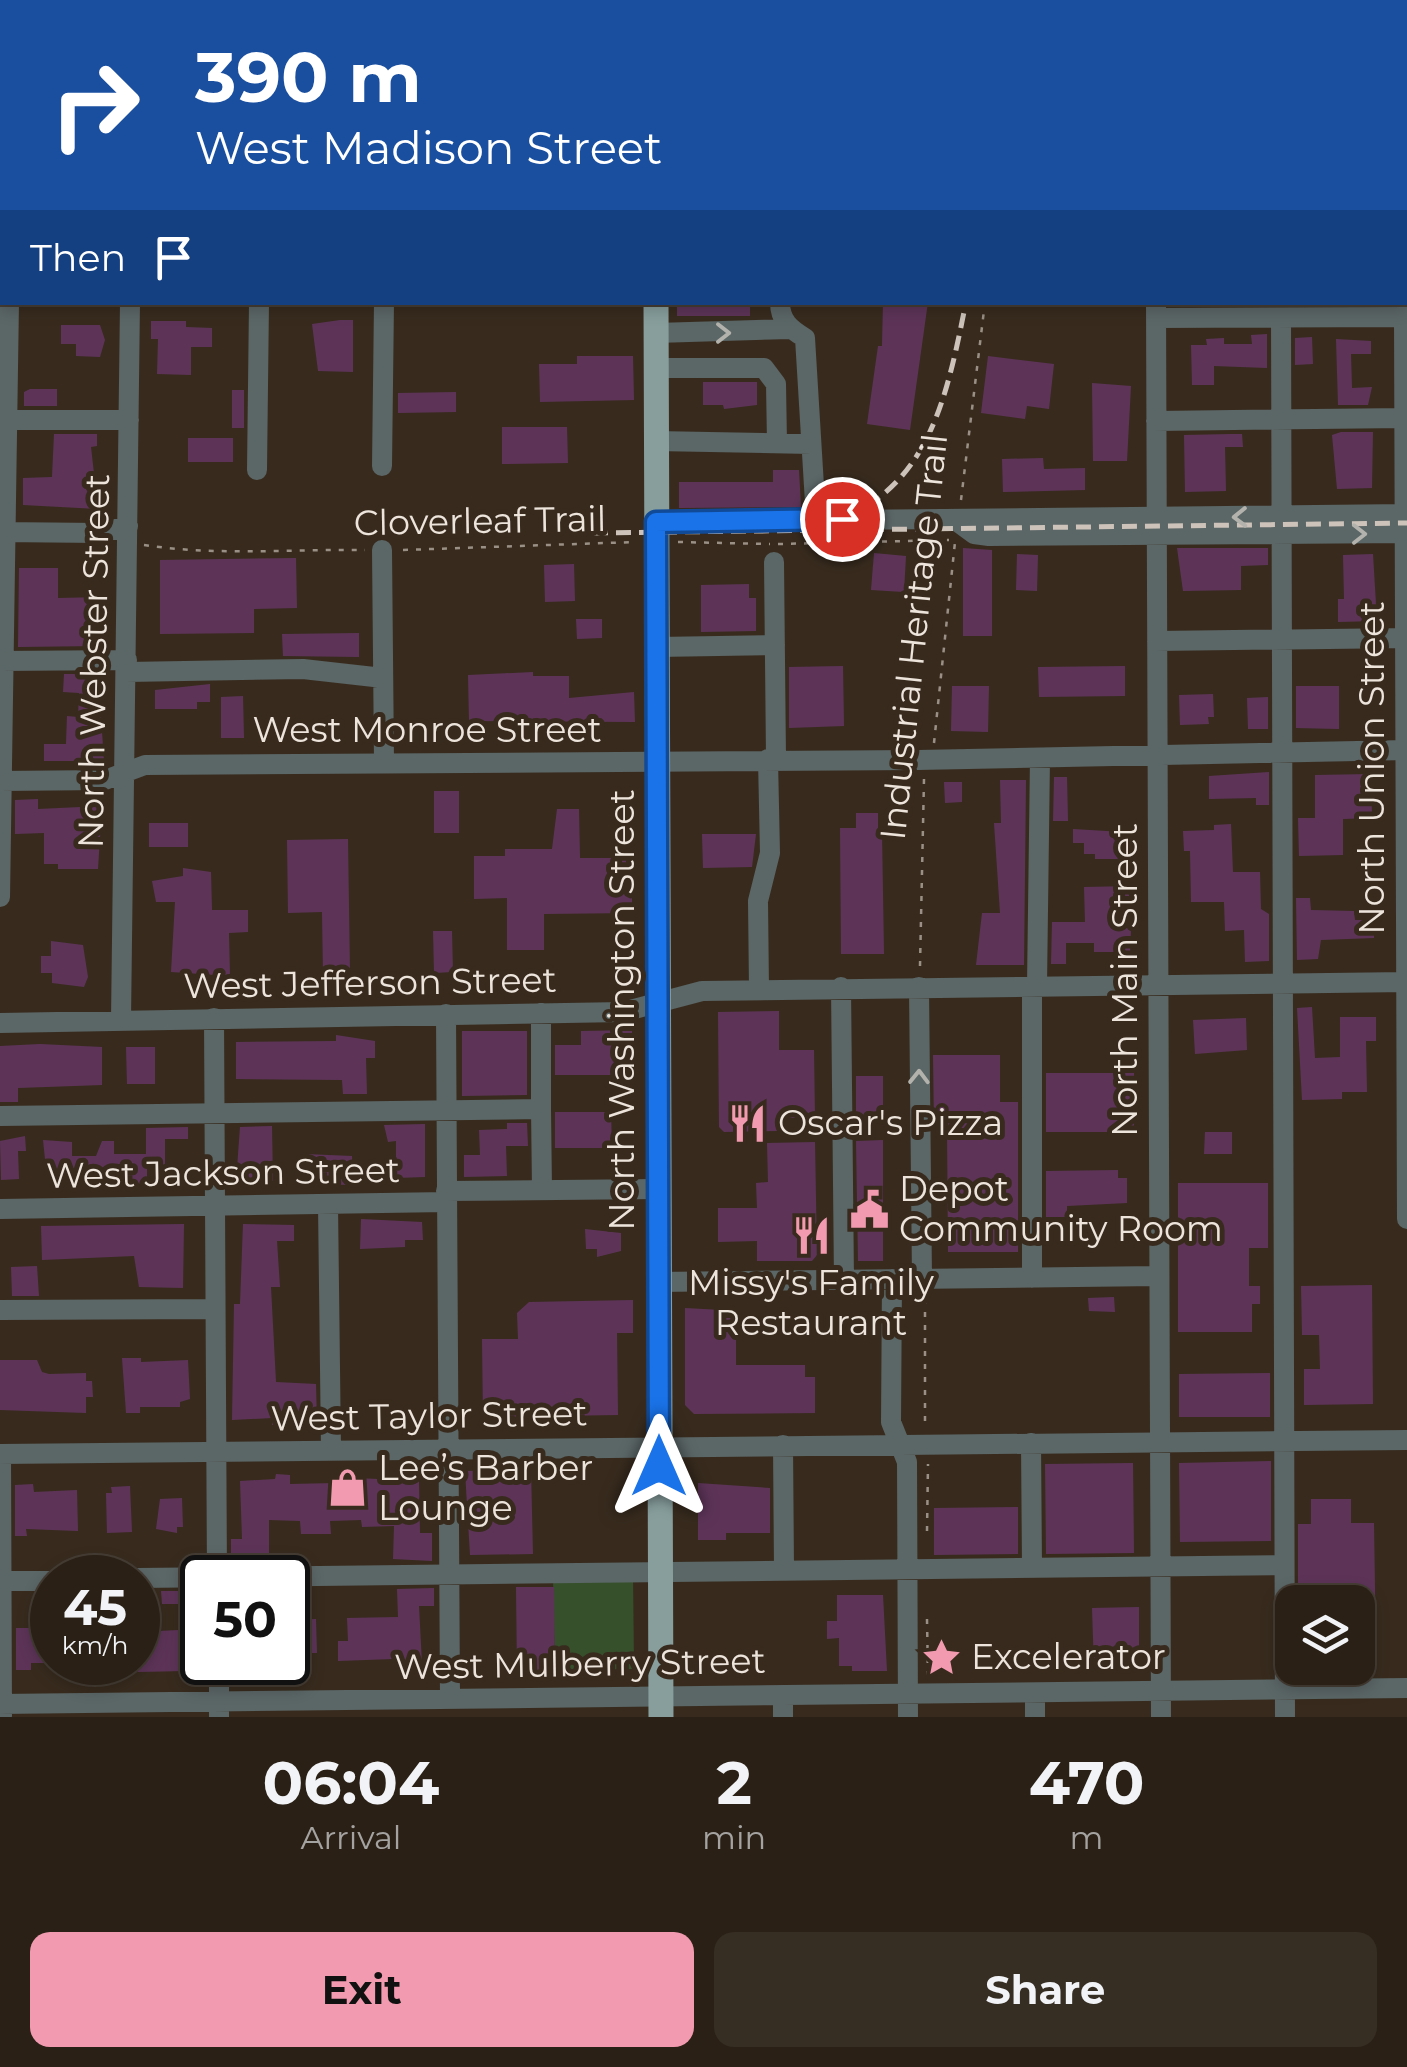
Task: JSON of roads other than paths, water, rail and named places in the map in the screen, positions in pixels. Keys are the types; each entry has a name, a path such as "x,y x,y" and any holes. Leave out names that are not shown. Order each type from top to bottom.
{"main road":[{"name":"North Washington Street","path":"656,305 661,1706"}],"street":[{"path":"0,897 4,420 10,305"},
{"name":"North Webster Street","path":"122,1020 130,305"},
{"path":"257,470 258,305"},
{"path":"382,466 384,305"},
{"path":"780,305 780,314 790,329 806,338 816,519"},
{"path":"1156,310 1281,318 1406,317"},
{"name":"North Main Street","path":"1156,310 1161,1717"},
{"name":"North Union Street","path":"1406,317 1407,1219"},
{"path":"1281,318 1285,1717"},
{"path":"656,333 790,329"},
{"path":"656,368 764,368 776,384 777,443"},
{"path":"1156,421 1404,418"},
{"path":"4,420 129,420"},
{"path":"656,440 811,444"},
{"path":"656,532 816,519 955,524 984,536 1156,527 1406,523"},
{"path":"4,532 128,536"},
{"path":"382,550 384,762"},
{"path":"760,989 758,901 770,853 774,562"},
{"path":"1157,641 1405,638"},
{"path":"657,647 775,645"},
{"path":"3,660 304,669 383,678"},
{"name":"West Monroe Street","path":"2,781 104,780 146,765 1281,756 1406,750"},
{"path":"1032,1278 1040,758"},
{"name":"West Jefferson Street","path":"0,1023 623,1012 683,993 760,989 1406,982"},
{"path":"841,987 844,1280"},
{"path":"919,987 922,1279"},
{"path":"542,1012 542,1190"},
{"path":"446,1014 451,1574 446,1705"},
{"path":"214,1018 217,1555"},
{"path":"0,1116 541,1109"},
{"name":"West Jackson Street","path":"0,1209 328,1204 542,1190 658,1188"},
{"path":"328,1204 330,1450"},
{"path":"658,1282 1158,1276"},
{"path":"892,1280 891,1422 907,1462 908,1717"},
{"path":"0,1310 214,1309"},
{"name":"West Taylor Street","path":"0,1454 1407,1440"},
{"path":"1031,1444 1032,1567"},
{"path":"783,1445 784,1569"},
{"path":"0,1454 1,1708"},
{"path":"310,1575 1284,1565"},
{"path":"1,1581 30,1581"},
{"name":"West Mulberry Street","path":"1,1708 661,1706 783,1695 1407,1688"},
{"path":"1035,1692 1036,1717"},
{"path":"783,1695 784,1717"}],"railway":[{"path":"825,524 860,510 888,490 910,465 940,406 965,305"},
{"path":"593,533 1407,523"}],"place":[{"name":"Oscar's Pizza","path":"748,1123"},
{"name":"Depot Community Room","path":"869,1209"},
{"name":"Missy's Family Restaurant","path":"811,1236"},
{"name":"Lee’s Barber Lounge","path":"348,1488"},
{"name":"Excelerator","path":"941,1657"}]}
